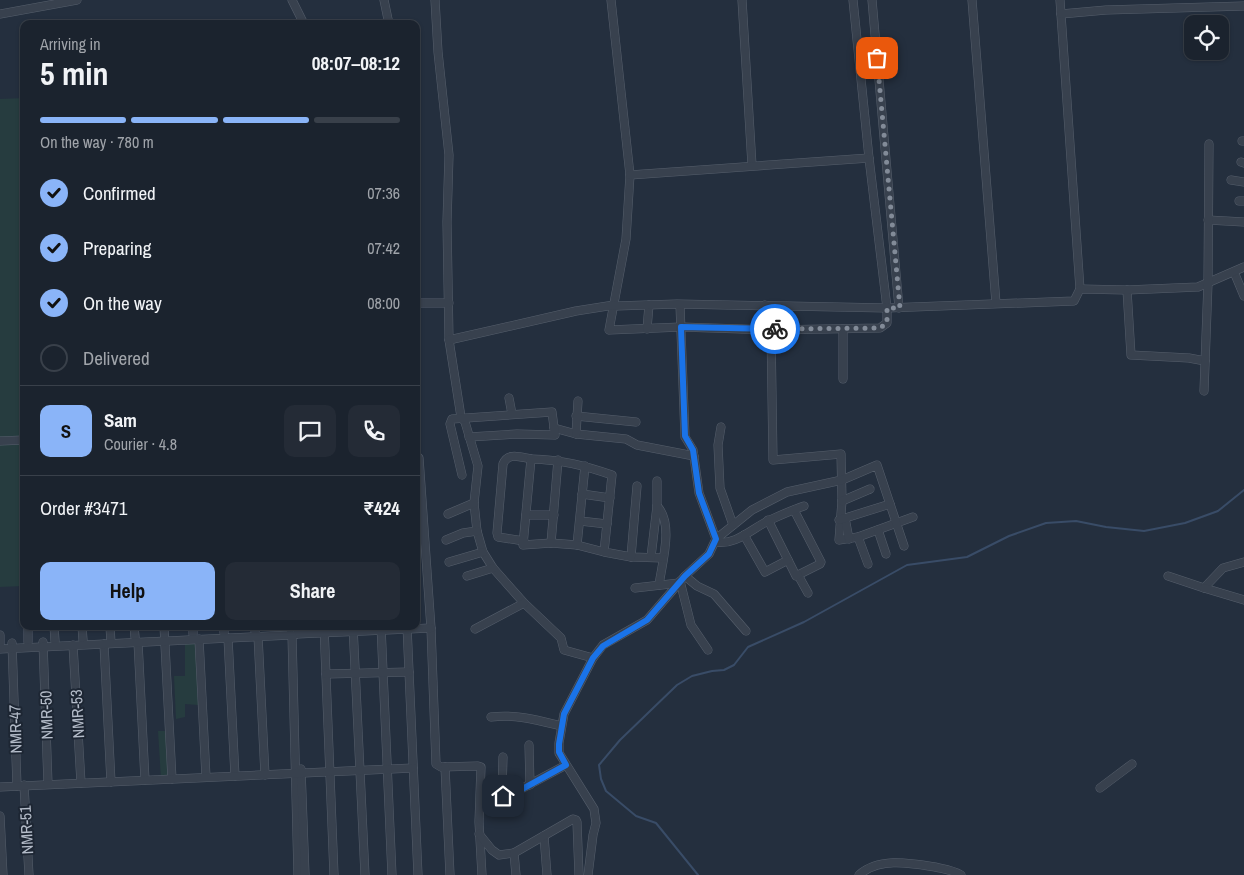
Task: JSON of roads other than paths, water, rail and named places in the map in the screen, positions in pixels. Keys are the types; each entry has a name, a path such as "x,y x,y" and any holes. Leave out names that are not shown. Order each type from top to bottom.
{"street":[{"path":"0,14 77,0"},
{"path":"292,0 302,20"},
{"path":"384,0 387,20"},
{"path":"435,0 438,52 449,155 447,222 449,340 462,417 466,422 478,466 474,503 477,530 483,552 493,568 524,603 561,638 564,650 593,658"},
{"path":"611,0 630,175 626,239 609,330 681,327 771,330 843,329 880,328 887,323 887,308 853,0"},
{"path":"742,0 752,165"},
{"path":"872,0 900,308"},
{"path":"972,0 996,304"},
{"path":"449,340 576,311 614,305 765,305 900,308 1074,301 1080,289 1060,0"},
{"path":"1061,14 1106,10 1244,6"},
{"path":"1204,391 1208,283 1209,144"},
{"path":"630,175 869,158"},
{"path":"1231,180 1244,182"},
{"path":"1208,220 1244,222"},
{"path":"1080,289 1127,290 1198,287 1244,267"},
{"path":"1234,272 1244,296"},
{"path":"1127,290 1132,356 1189,358 1205,361"},
{"path":"420,303 448,303"},
{"path":"647,329 649,305"},
{"path":"680,305 685,436 693,450 699,493 716,540 723,544 733,542 768,520 804,506"},
{"path":"765,305 771,330 773,460 841,454 842,519 839,540 858,537 913,517"},
{"path":"843,329 843,379"},
{"path":"510,398 512,414"},
{"path":"576,434 578,401"},
{"path":"462,475 450,424 452,419 552,412 554,435 517,434 469,437"},
{"path":"576,416 636,422"},
{"path":"721,427 718,445 720,488 733,525"},
{"path":"554,428 576,434 626,439 637,445 694,456"},
{"path":"0,440 20,440"},
{"path":"524,541 498,537 497,533 503,464 506,458 510,456 558,460 612,475 604,552"},
{"path":"531,459 523,545 551,543 577,545 631,557 663,558"},
{"path":"551,543 558,460"},
{"path":"588,875 592,836 596,823 594,809 559,752 564,714 593,658 603,646 647,620 681,580 709,554 716,540 733,525 752,510 787,492 842,480 877,465 904,546"},
{"path":"577,545 584,466"},
{"path":"420,472 431,625 436,764 446,767 478,766 481,768 479,834 482,875"},
{"path":"650,557 657,482"},
{"path":"631,557 637,486"},
{"path":"842,501 870,488"},
{"path":"582,494 610,498"},
{"path":"448,514 474,503"},
{"path":"842,519 890,504"},
{"path":"656,506 661,510 667,531 659,585"},
{"path":"794,510 820,562 820,564 798,575"},
{"path":"526,515 554,515"},
{"path":"768,520 796,576 798,575 808,593"},
{"path":"580,521 607,524"},
{"path":"446,540 477,530"},
{"path":"878,530 886,554"},
{"path":"744,535 765,572 788,560"},
{"path":"858,537 868,564"},
{"path":"449,562 483,552"},
{"path":"1204,588 1223,568 1244,562"},
{"path":"467,576 493,568"},
{"path":"1168,576 1244,600"},
{"path":"681,580 690,622 708,650"},
{"path":"635,588 681,580 714,594 746,630"},
{"path":"475,629 524,603"},
{"path":"420,624 431,625"},
{"path":"420,626 431,625"},
{"path":"28,630 28,642"},
{"path":"54,630 55,641"},
{"path":"82,630 83,640"},
{"path":"110,630 111,782"},
{"path":"135,630 145,780"},
{"path":"164,630 172,779"},
{"path":"0,635 0,644 12,646 73,645 165,638 195,633 309,630"},
{"path":"324,630 334,875"},
{"path":"353,630 365,875"},
{"path":"381,630 392,875"},
{"path":"407,630 418,875"},
{"path":"256,631 265,775"},
{"path":"294,631 298,773 298,875"},
{"path":"225,632 235,776"},
{"path":"195,633 206,777"},
{"path":"0,649 28,642 43,644 55,641 83,640 109,642"},
{"name":"NMR-50","path":"43,644 48,784"},
{"name":"NMR-53","path":"73,645 81,783"},
{"name":"NMR-47","path":"12,646 21,786"},
{"path":"326,674 409,672"},
{"path":"491,717 521,716 561,726"},
{"path":"529,744 530,785"},
{"path":"503,756 502,791 504,798 566,765"},
{"path":"1100,788 1132,764"},
{"path":"446,767 450,875"},
{"path":"0,786 413,768"},
{"path":"298,773 305,875"},
{"name":"NMR-51","path":"21,786 29,875"},
{"path":"0,816 2,875"},
{"path":"479,834 492,850 499,855 514,853 573,819 576,820 579,875"},
{"path":"544,836 547,875"},
{"path":"514,853 516,875"},
{"path":"859,875 875,866 908,862 949,870 961,875"}],"waterway":[{"path":"698,875 656,823 636,816 606,791 601,779 599,765 620,740 677,685 692,676 724,670 734,665 748,647 804,622 907,565 967,557 1009,536 1046,523 1076,521 1106,527 1144,531 1185,523 1218,511 1244,490"}]}
